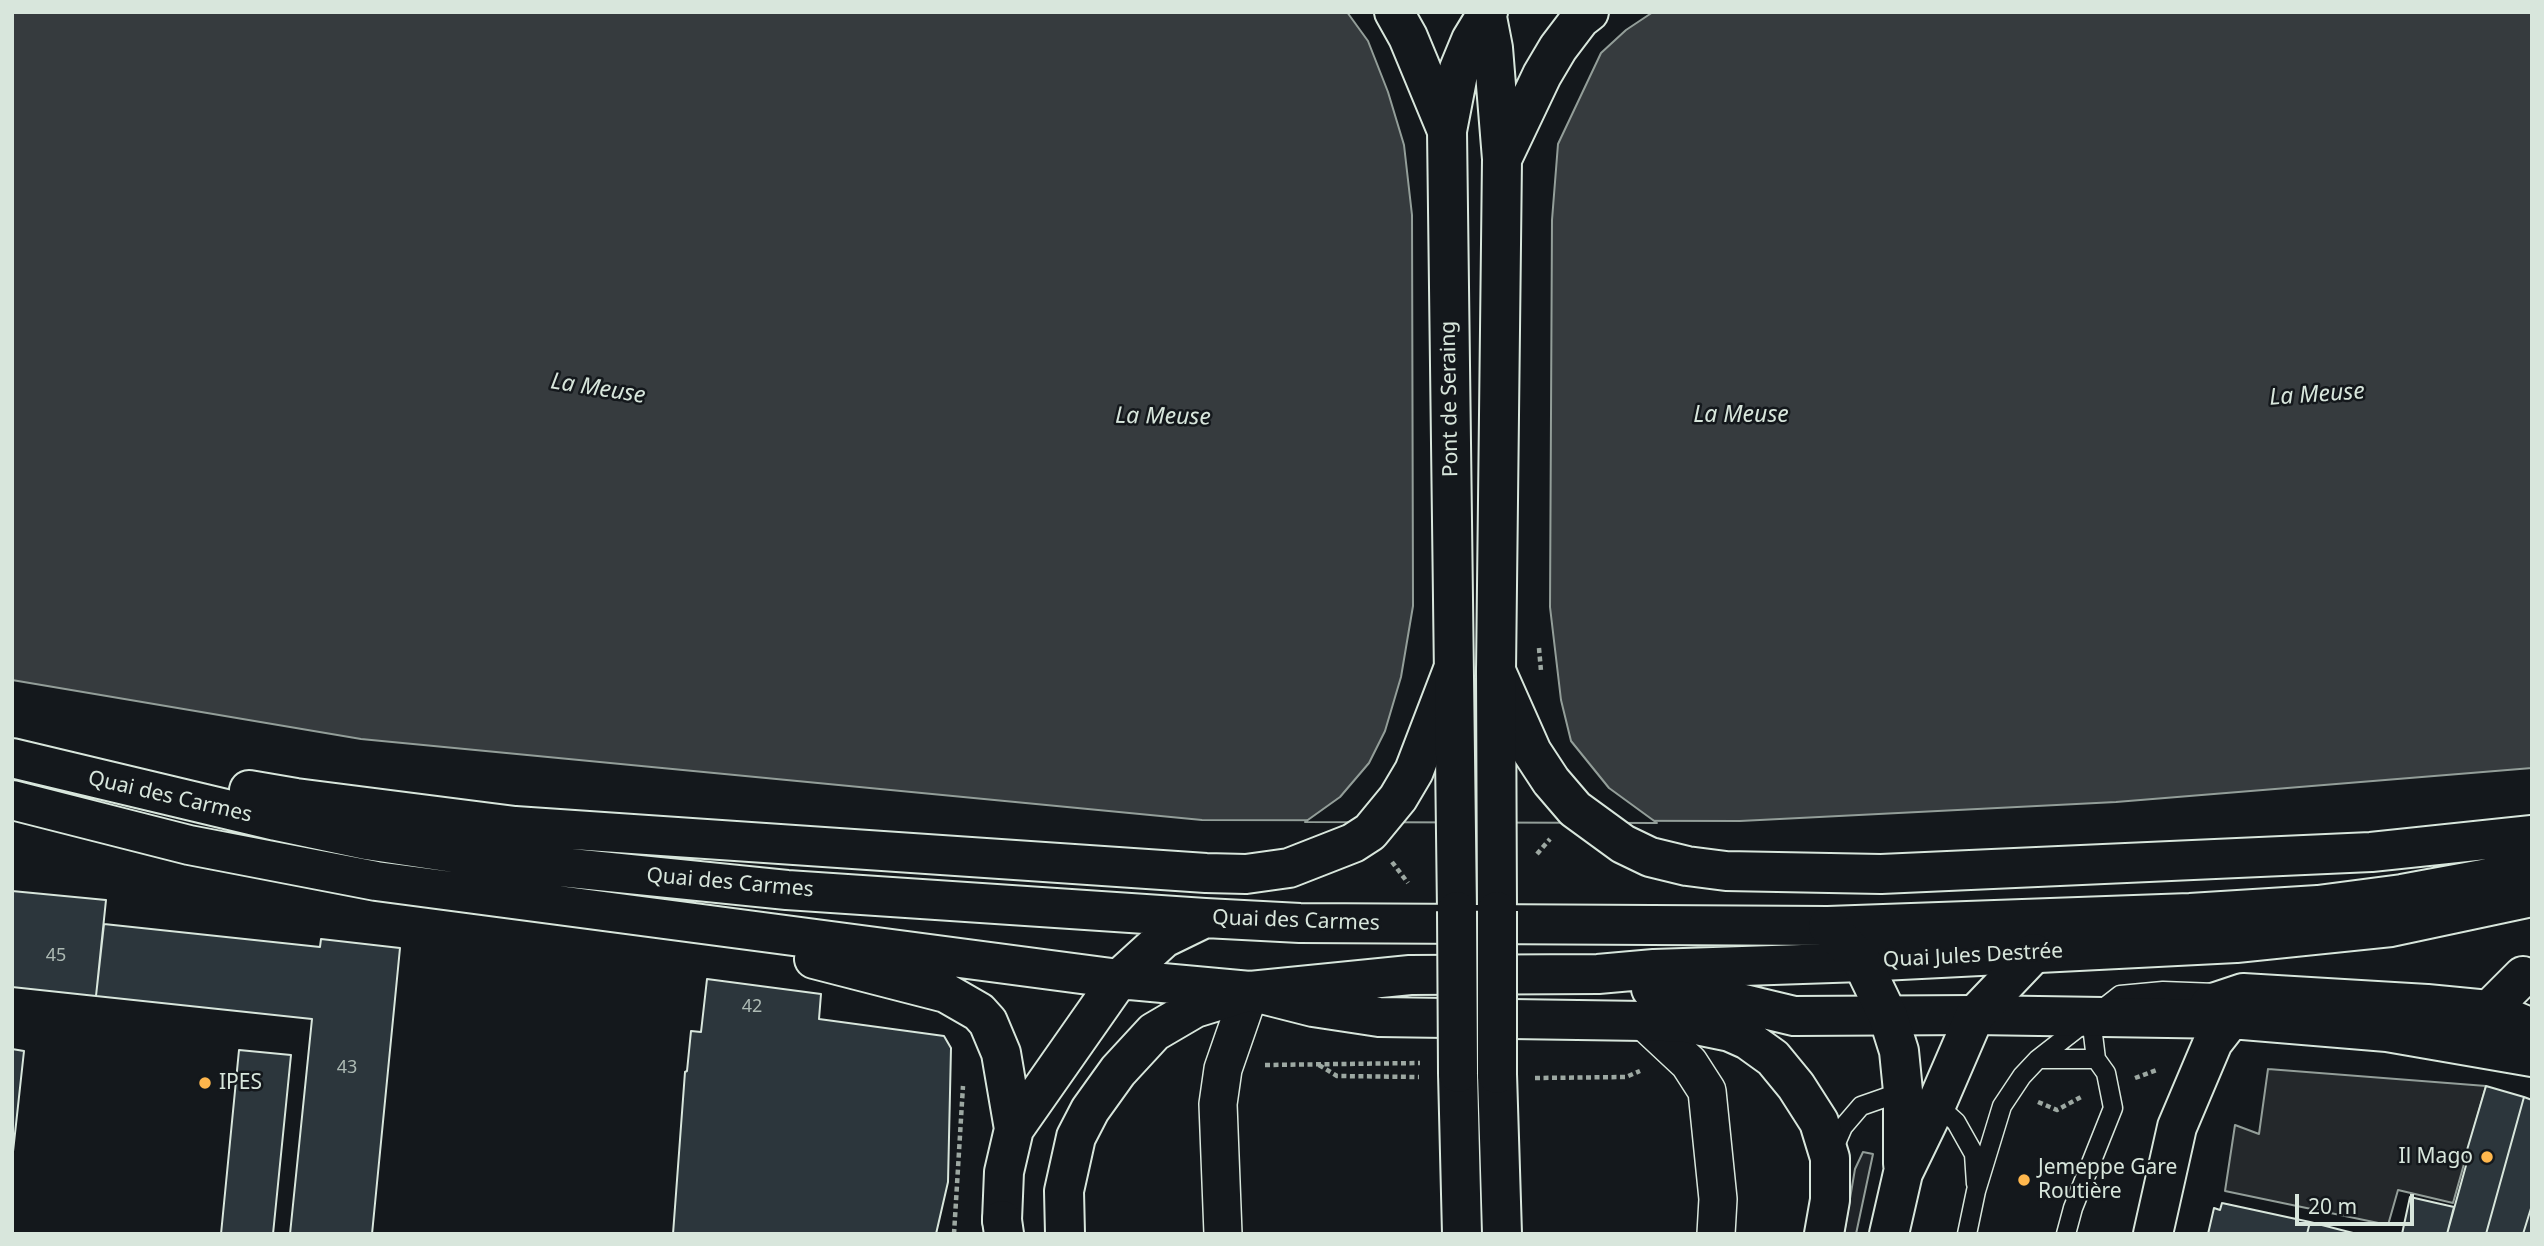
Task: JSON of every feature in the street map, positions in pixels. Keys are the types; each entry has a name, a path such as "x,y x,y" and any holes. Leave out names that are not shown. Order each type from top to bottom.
{"main road":[{"path":"1394,12 1408,37 1447,131"},
{"path":"1502,159 1542,75 1558,48 1580,19 1589,12"},
{"path":"1447,131 1459,69 1471,40 1487,13"},
{"path":"1487,13 1493,48 1502,159 1496,670 1497,1074 1502,1234"},
{"name":"Pont de Seraing","path":"1447,131 1457,918 1444,1075 1462,1234"},
{"path":"83,776 154,774 296,798 515,826 1246,874 1289,868 1353,843 1373,828 1414,771 1454,667"},
{"path":"1496,670 1531,752 1578,820 1650,857 1687,866 1726,871 1881,874 2371,852 2532,835"},
{"name":"Quai des Carmes","path":"12,758 276,821 354,837 521,863 787,890 1205,918 1300,923 1457,918"},
{"name":"Quai des Carmes","path":"12,800 189,845 376,881 1119,979 1250,991 1410,975"},
{"name":"Quai Jules Destrée","path":"1457,918 1828,926 2190,913 2318,905 2402,894 2532,870"},
{"name":"Quai Jules Destrée","path":"1410,975 1598,974 1654,968 1862,962 2236,943 2391,927 2532,897"},
{"path":"1001,1229 1004,1172 1014,1129 1119,979 1164,937 1205,918"},
{"path":"681,921 845,968 946,993 979,1012 988,1023 1001,1053 1014,1129"},
{"path":"1828,926 1862,962 1888,1016 1899,1051 1920,1097"},
{"path":"1889,1234 1920,1097 1975,1015 2034,953"},
{"path":"1598,974 1640,988 1702,994 1794,1016 1975,1015 2180,1020 2237,1006 2489,1010 2532,1028"},
{"path":"2387,1032 2457,1020 2489,1010 2529,978"},
{"path":"1065,1234 1064,1191 1076,1138 1090,1110 1118,1071 1154,1032 1195,1008 1250,991 1313,1007 1379,1017 1644,1021 1697,1025 1730,1032 1748,1040 1773,1058 1796,1086 1819,1122 1830,1158 1830,1200 1824,1234"},
{"path":"2237,1006 2532,1057"},
{"path":"2153,1234 2177,1127 2213,1042 2237,1006"},
{"path":"2177,1127 2180,1020"}],"street":[{"path":"1223,1234 1218,1104 1223,1069 1250,991"},
{"path":"1644,1021 1689,1063 1707,1091 1717,1199 1716,1234"}],"lane":[{"path":"1967,1234 1976,1191 2002,1106 2022,1076 2038,1059 2120,995 2163,991 2237,1006"},
{"path":"2066,1234 2073,1208 2113,1108 2106,1073 2096,1059 2091,1018"},
{"path":"2038,1059 2096,1059"},
{"path":"1830,1158 1843,1127 1861,1106 1920,1097 1956,1122 1974,1154 1976,1191"}],"path":[{"path":"1538,637 1542,674"},
{"path":"1537,866 1537,854 1578,820"},
{"path":"1373,828 1411,888"},
{"path":"1318,1065 1337,1076 1444,1075"},
{"path":"1534,1078 1626,1077"},
{"path":"954,1234 964,1090 962,1078"}],"shaded area":[{"path":"2268,1069 2486,1086 2453,1203 2398,1190 2388,1225 2225,1191 2235,1125 2259,1134"},
{"path":"1863,1152 1873,1154 1856,1234 1844,1234 1855,1169"}],"water":[{"name":"La Meuse","path":"12,12 2532,12 2532,768 2116,802 1740,821 1202,820 361,739 12,680"}],"pier":[{"path":"1347,12 1653,12 1626,30 1601,53 1558,144 1552,220 1550,607 1561,700 1571,741 1609,788 1657,823 1305,822 1340,797 1369,763 1385,731 1401,677 1413,606 1412,215 1404,145 1388,92 1368,41"}],"building":[{"path":"12,891 106,900 96,996 12,987"},
{"path":"104,924 320,947 321,939 400,948 372,1234 290,1234 312,1019 96,996"},
{"path":"707,979 821,994 819,1019 944,1036 951,1048 948,1182 936,1234 673,1234 685,1072 691,1031 701,1032"},
{"path":"12,1049 24,1051 12,1161"},
{"path":"239,1050 291,1055 273,1234 221,1234"},
{"name":"Il Mago","path":"2486,1086 2524,1097 2486,1234 2447,1234 2470,1151 2467,1150"},
{"path":"2524,1097 2532,1100 2532,1205 2523,1234 2486,1234"},
{"path":"2410,1197 2454,1207 2447,1234 2402,1234"},
{"path":"2222,1203 2310,1222 2307,1234 2208,1234 2214,1208 2220,1210"},
{"path":"2532,1205 2532,1234 2523,1234"},
{"path":"2310,1222 2357,1234 2307,1234"}],"place":[{"name":"IPES","path":"205,1083"},
{"name":"Il Mago","path":"2487,1157"},
{"name":"Jemeppe Gare Routière","path":"2024,1180"}]}
